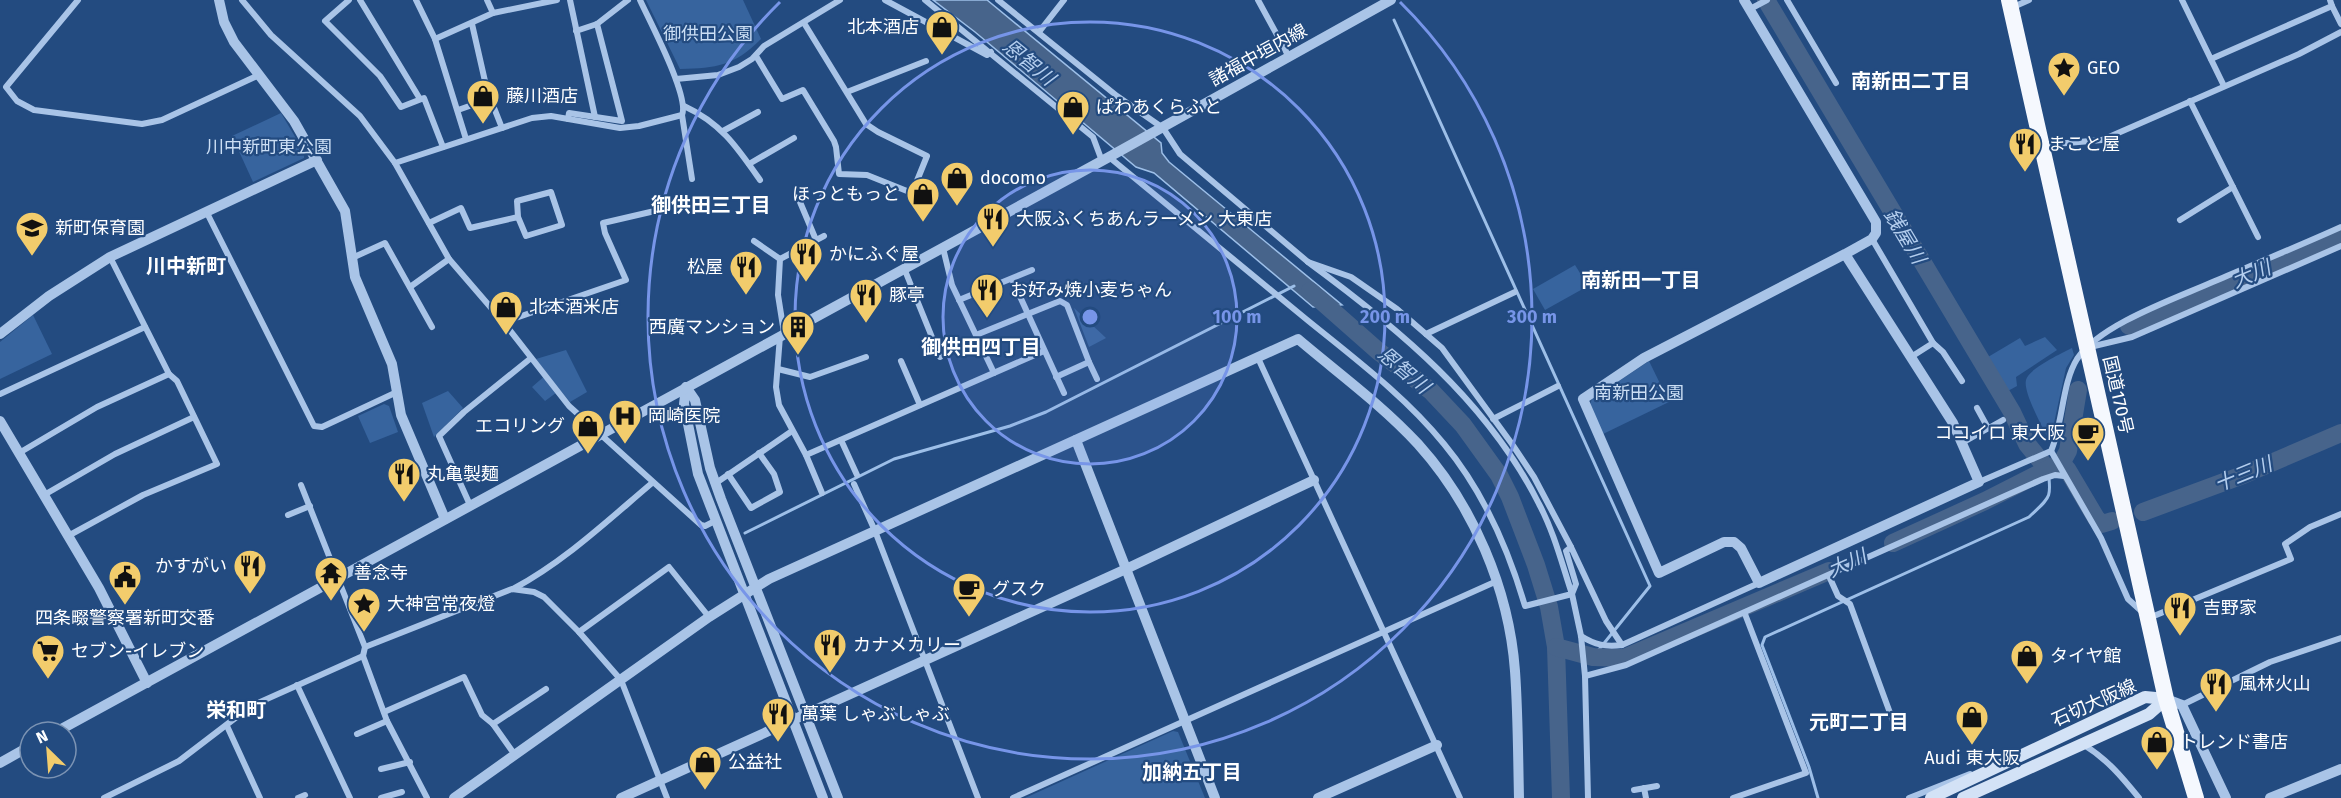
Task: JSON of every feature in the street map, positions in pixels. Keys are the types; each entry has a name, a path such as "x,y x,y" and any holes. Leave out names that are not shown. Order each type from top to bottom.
{"highway":[{"name":"国道170号","path":"2010,4 2149,618 2174,702 2196,798"}],"main road":[{"name":"石切大阪線","path":"1931,798 2145,697 2174,702"},
{"name":"石切大阪線","path":"1963,798 2084,745 2174,702"}],"street":[{"path":"78,0 6,87 17,101 34,110 142,124 162,120 259,75"},
{"path":"219,0 224,22 234,42 294,121 345,211 355,277 392,364 401,415 445,519"},
{"path":"242,0 271,35 360,116 395,163 449,259 504,322 569,405 652,483 701,525 705,526 716,521"},
{"path":"338,0 342,7"},
{"path":"349,0 325,21 380,76 401,107 424,98 442,147"},
{"path":"360,0 420,99"},
{"path":"416,0 435,39 466,139"},
{"path":"487,0 493,13"},
{"path":"435,39 493,13 557,0"},
{"path":"570,0 595,117"},
{"path":"576,31 597,24 628,0"},
{"path":"640,0 676,79 684,106 682,115 692,180"},
{"path":"676,79 718,75 739,67 756,56 764,46 840,0"},
{"path":"885,0 987,55 991,52"},
{"path":"925,0 1093,137 1108,158 1358,362 1417,414 1445,446 1481,499 1514,568 1525,606 1572,594"},
{"path":"998,0 1117,96 1163,128 1180,154 1308,262 1433,362 1481,416 1521,472 1540,504 1572,594 1581,636 1585,676 1588,798"},
{"path":"1039,32 1064,0"},
{"path":"1258,0 1289,57"},
{"path":"1759,584 1741,548 1734,542 1724,542 1659,573 1582,399 1644,358 1845,254 1872,238 1876,233 1876,222 1747,4 1767,0"},
{"path":"1787,0 1836,83"},
{"path":"2010,4 2029,0"},
{"path":"2182,0 2224,86"},
{"name":"諸福中垣内線","path":"1108,158 1387,2"},
{"path":"2211,59 2331,3 2341,24"},
{"path":"756,56 782,99 802,90 834,141 839,174 867,175 912,193 927,156 866,124 804,23"},
{"path":"472,24 487,90 502,128"},
{"path":"568,119 570,113 622,121 597,24"},
{"path":"2042,145 2102,140 2299,54 2341,32"},
{"path":"847,93 926,61"},
{"path":"458,110 492,98"},
{"path":"2190,101 2258,237"},
{"path":"684,106 701,114 723,131 760,180"},
{"path":"723,131 758,112"},
{"path":"395,163 532,118 551,116 620,128 639,126 682,115"},
{"path":"749,164 794,138"},
{"path":"78,720 1108,158"},
{"path":"0,334 49,296 110,257 317,160"},
{"path":"2180,220 2233,187"},
{"path":"551,192 562,225 526,236 518,217 517,201 551,192"},
{"path":"800,202 816,240"},
{"path":"429,223 461,208 470,228 518,217"},
{"path":"504,322 626,280 605,233 603,223 659,210"},
{"path":"206,211 314,426 322,427 398,392"},
{"path":"1581,636 1593,644 1609,647 1622,645 1979,482 2050,452 2057,436 2070,375 2077,360 2087,348 2125,320 2341,227"},
{"path":"780,259 824,236"},
{"path":"1872,238 1933,343 1943,352 1962,381"},
{"path":"754,241 780,259"},
{"path":"352,258 385,243 432,327"},
{"path":"2087,348 2132,337 2341,246"},
{"path":"943,248 952,285 994,373"},
{"path":"1845,254 1953,423 1979,482"},
{"path":"68,536 144,495 217,464 177,381 169,374 110,257"},
{"path":"410,288 449,259"},
{"path":"780,259 778,295 782,334 776,387 779,405 806,455 822,493"},
{"path":"1308,262 1351,277 1397,309 1442,348 1534,477 1606,621 1622,645"},
{"path":"904,268 940,357"},
{"path":"959,300 1032,270"},
{"path":"1012,279 1064,393"},
{"path":"1426,334 1515,292"},
{"path":"976,335 1060,301 1067,305 1097,379"},
{"path":"0,394 145,327"},
{"path":"454,798 709,617 756,587 1298,339 1396,422 1419,446 1459,500 1497,581 1510,633 1515,670 1519,798"},
{"path":"1911,357 1933,343"},
{"path":"806,455 1044,351"},
{"path":"778,369 810,377 866,357"},
{"path":"470,505 439,436 464,412 531,358"},
{"path":"1258,358 1460,798"},
{"path":"901,361 920,405"},
{"path":"1056,377 1089,362"},
{"path":"20,453 97,407 169,374"},
{"path":"1493,419 1558,386"},
{"path":"686,387 695,400 716,483 838,798"},
{"path":"686,387 684,404 698,474 823,798"},
{"path":"1977,408 1988,428"},
{"path":"44,495 115,454 194,417"},
{"path":"1962,443 2003,420"},
{"path":"0,421 99,588 147,682"},
{"path":"716,483 792,431"},
{"path":"841,440 857,475"},
{"path":"1076,440 1215,798"},
{"path":"2050,452 2101,538 2128,599 2149,618 2291,559 2285,544 2310,527 2341,514"},
{"path":"728,474 751,508 780,492 774,474 759,453"},
{"path":"1585,676 1626,665 2043,479 2063,474"},
{"path":"621,798 1126,569 1314,480"},
{"path":"365,647 512,589 542,573 570,553 652,483"},
{"path":"855,484 978,798"},
{"path":"301,485 365,647 363,656 387,721 427,798"},
{"path":"288,515 310,506"},
{"path":"1571,547 1566,551 1576,584 1572,594"},
{"path":"579,632 669,567 709,617"},
{"path":"1829,576 1838,596 1850,604 1893,721"},
{"path":"1013,798 1497,581"},
{"path":"512,589 534,592 544,597 579,632 621,680 667,798"},
{"path":"1733,798 1806,773 1744,614"},
{"path":"2226,798 2174,702 2270,662 2341,638"},
{"path":"104,798 179,760 251,706 363,656"},
{"path":"384,712 464,677 482,715 493,724 515,755"},
{"path":"297,685 350,798"},
{"path":"493,724 546,689"},
{"path":"357,734 387,721"},
{"path":"227,726 260,798"},
{"path":"1318,798 1437,745"},
{"path":"2084,745 2101,755 2114,767 2139,798"},
{"path":"0,762 18,752"},
{"path":"381,769 410,762"},
{"path":"1909,798 1961,777 1998,766"},
{"path":"2270,798 2341,769"},
{"path":"1975,798 2003,780"},
{"path":"1634,790 1657,786"},
{"path":"1644,788 1646,798"},
{"path":"381,798 402,792"}],"green space":[{"name":"御供田公園","path":"646,0 743,0 761,39 742,55 724,64 680,69"},
{"name":"川中新町東公園","path":"281,113 304,152 304,158 253,182 232,136"},
{"path":"1575,265 1588,286 1545,310 1533,289"},
{"path":"1074,308 1106,338 1089,347"},
{"path":"33,315 52,354 0,379 0,342"},
{"path":"2045,337 2057,350 2016,377 2017,386 2006,392 1988,357 2020,338 2025,346"},
{"path":"2072,348 2074,355 2066,368 2051,437 2048,438 2030,400 2026,380 2039,366"},
{"path":"566,350 587,392 570,402 560,390 545,401 532,387 547,374 536,359"},
{"name":"南新田公園","path":"1649,361 1669,402 1603,434 1589,407 1592,399"},
{"path":"448,391 463,408 434,437 422,403"},
{"path":"384,404 389,406 398,432 370,443 358,416"},
{"path":"1173,731 1178,732 1205,798 1025,798"}],"water":[{"name":"恩智川","path":"933,0 987,0 1161,143 1162,153 1169,162 1342,305 1313,307 1154,173 1136,167 975,32"}],"waterway":[{"name":"銭屋川","path":"1766,0 2012,412 2027,444 2048,470"},
{"path":"1394,20 1650,586 1593,657"},
{"name":"大川","path":"2129,326 2341,237"},
{"path":"745,533 894,459 1010,426 1046,412 1294,286"},
{"name":"恩智川","path":"1310,291 1378,351 1431,391 1463,425 1499,475 1510,497 1549,607 1556,647 1561,798"},
{"name":"大川","path":"1893,543 1985,501 2062,462 2068,451 2078,390"},
{"name":"十三川","path":"2143,512 2243,475 2341,433"},
{"name":"十三川","path":"2055,466 2067,469 2096,518 2102,524 2112,521"},
{"path":"1818,798 1809,767 1762,645 1765,637 2029,517 2048,497 2050,487 2048,470"},
{"name":"大川","path":"1556,647 1593,657 1624,658 1829,571"}],"place":[{"name":"北本酒店","path":"942,56"},
{"name":"GEO","path":"2064,97"},
{"name":"藤川酒店","path":"483,125"},
{"name":"ぱわあくらふと","path":"1073,136"},
{"name":"まこと屋","path":"2025,173"},
{"name":"docomo","path":"957,207"},
{"name":"ほっともっと","path":"923,223"},
{"name":"大阪ふくちあんラーメン 大東店","path":"993,248"},
{"name":"新町保育園","path":"32,257"},
{"name":"かにふぐ屋","path":"806,283"},
{"name":"松屋","path":"746,296"},
{"name":"お好み焼小麦ちゃん","path":"987,319"},
{"name":"豚亭","path":"866,324"},
{"name":"北本酒米店","path":"506,336"},
{"name":"西廣マンション","path":"798,356"},
{"name":"岡崎医院","path":"625,445"},
{"name":"エコリング","path":"588,455"},
{"name":"ココイロ 東大阪","path":"2088,462"},
{"name":"丸亀製麺","path":"404,503"},
{"name":"かすがい","path":"250,595"},
{"name":"善念寺","path":"331,602"},
{"name":"四条畷警察署新町交番","path":"125,606"},
{"name":"グスク","path":"969,618"},
{"name":"大神宮常夜燈","path":"364,633"},
{"name":"吉野家","path":"2180,637"},
{"name":"カナメカリー","path":"830,674"},
{"name":"セブン-イレブン","path":"48,680"},
{"name":"タイヤ館","path":"2027,685"},
{"name":"風林火山","path":"2216,713"},
{"name":"萬葉 しゃぶしゃぶ","path":"778,743"},
{"name":"Audi 東大阪","path":"1972,746"},
{"name":"トレンド書店","path":"2157,771"},
{"name":"公益社","path":"705,791"}],"district":[{"name":"南新田二丁目","path":"1911,81"},
{"name":"御供田三丁目","path":"711,205"},
{"name":"川中新町","path":"186,266"},
{"name":"南新田一丁目","path":"1641,280"},
{"name":"御供田四丁目","path":"981,347"},
{"name":"栄和町","path":"236,710"},
{"name":"元町二丁目","path":"1859,722"},
{"name":"加納五丁目","path":"1192,772"}]}
